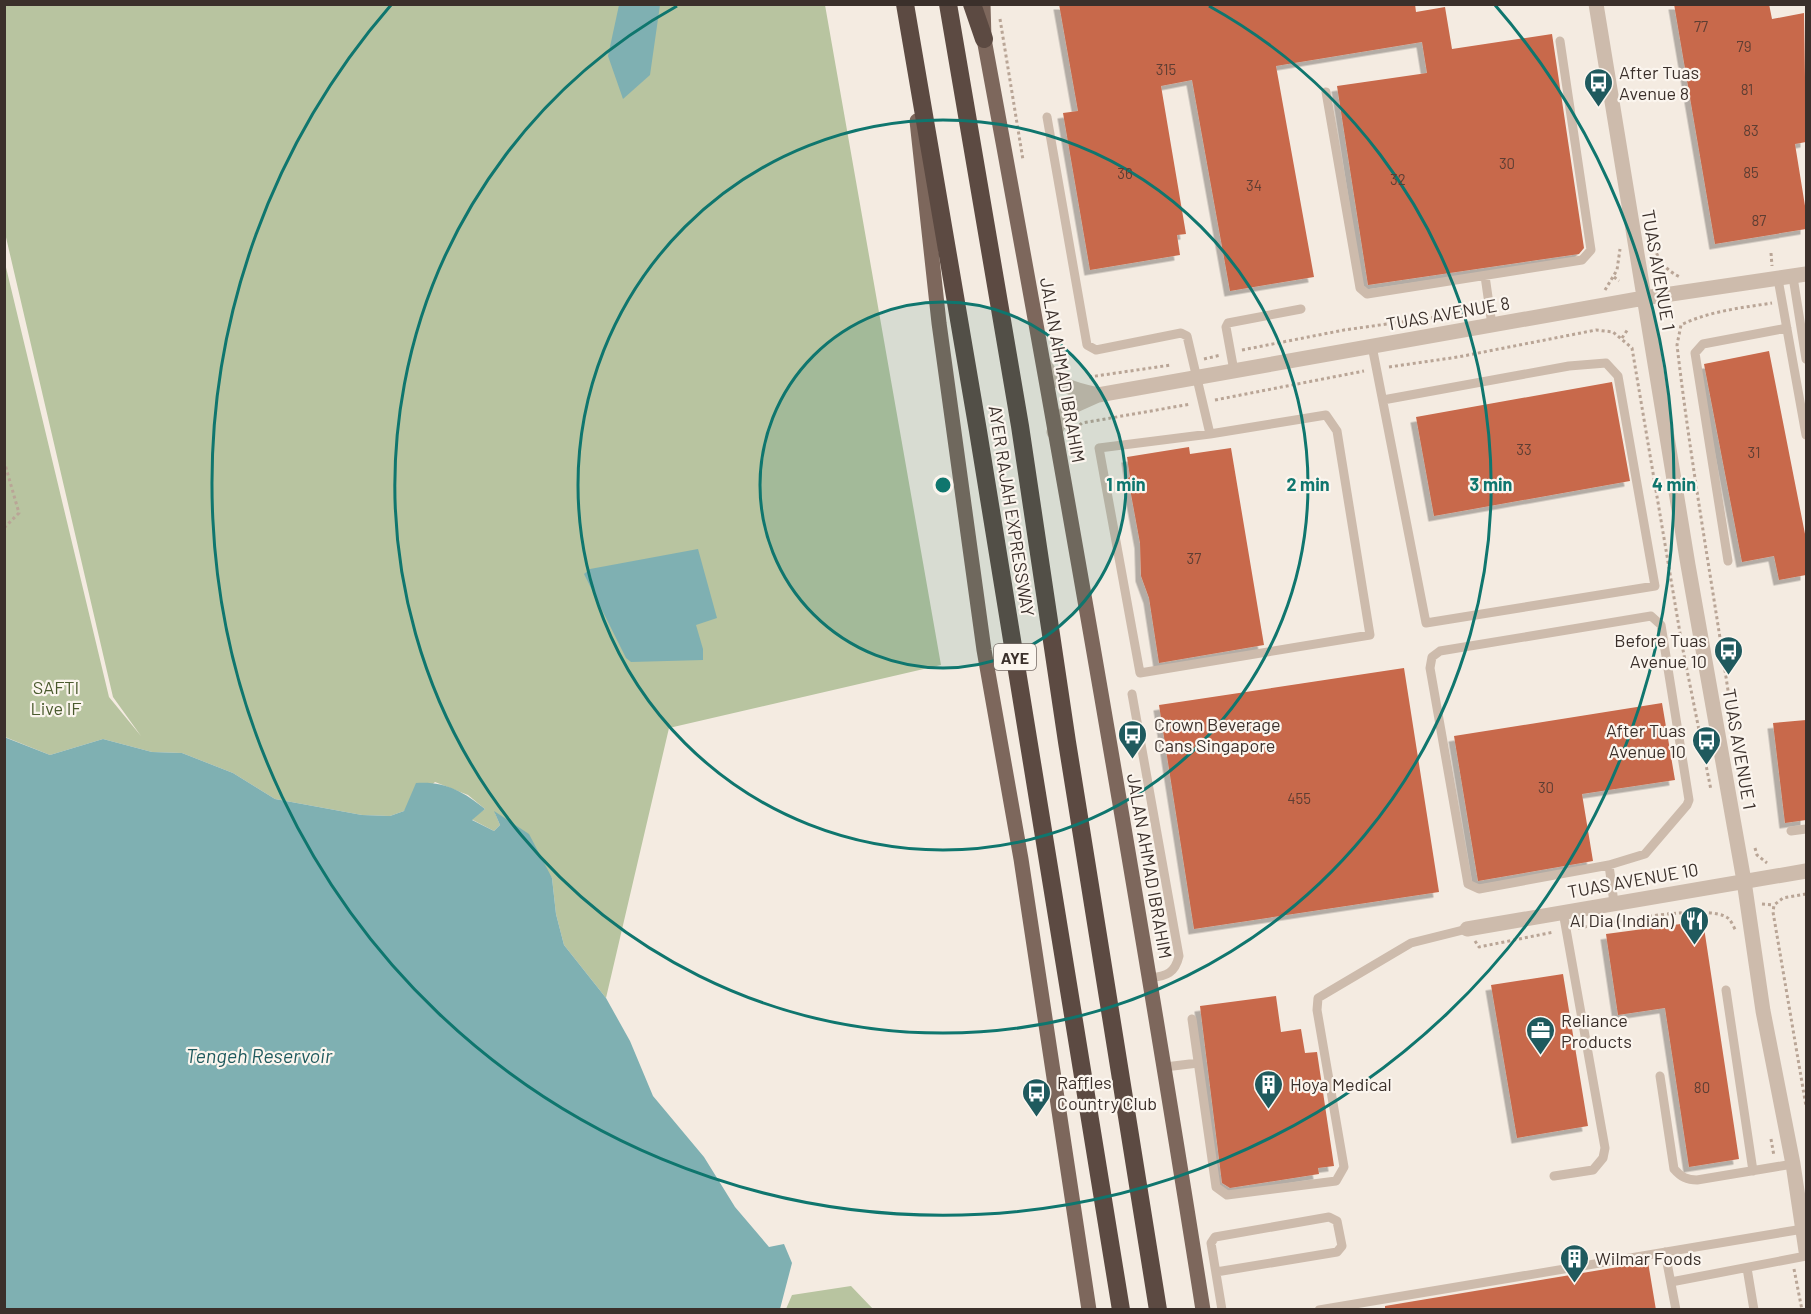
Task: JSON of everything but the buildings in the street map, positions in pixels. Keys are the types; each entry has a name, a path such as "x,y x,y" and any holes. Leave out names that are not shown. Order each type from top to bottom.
{"highway":[{"name":"AYER RAJAH EXPRESSWAY","path":"904,4 980,442 1121,1310"},
{"name":"AYER RAJAH EXPRESSWAY","path":"948,4 1020,426 1069,754 1158,1310"},
{"path":"972,4 984,39"}],"main road":[{"path":"904,4 939,323 984,650 1021,859 1089,1310"},
{"name":"JALAN AHMAD IBRAHIM","path":"983,4 984,39 1044,364 1150,978 1203,1310"}],"street":[{"name":"TUAS AVENUE 1","path":"1596,4 1744,881 1763,1011 1793,1164 1806,1251"},
{"name":"TUAS AVENUE 8","path":"1054,432 1069,408 1098,395 1372,346 1491,317 1793,276"},
{"name":"TUAS AVENUE 8","path":"1044,364 1051,377 1058,382 1098,395"},
{"name":"TUAS AVENUE 10","path":"1467,929 1806,871"}],"lane":[{"path":"1326,92 1363,292 1373,295 1582,260 1590,254 1560,41"},
{"path":"1047,117 1087,345 1096,350 1181,333 1190,341 1210,434"},
{"path":"1485,276 1491,317"},
{"path":"1793,276 1787,328 1806,435"},
{"path":"1793,276 1806,359"},
{"path":"1234,371 1226,327 1231,321 1301,309"},
{"path":"1728,561 1695,353 1703,344 1787,328"},
{"path":"1372,346 1426,623 1655,586 1618,376 1606,363 1569,366 1383,400"},
{"path":"1326,415 1337,431 1370,635 1140,673 1099,448 1210,434 1326,415"},
{"path":"1651,616 1662,625 1689,800 1650,851 1609,865 1479,889 1468,884 1430,668 1432,657 1437,653 1651,616"},
{"path":"1132,694 1179,956 1173,971 1166,976 1150,978"},
{"path":"1791,831 1806,829"},
{"path":"1609,865 1614,903"},
{"path":"1554,1176 1593,1170 1603,1158 1605,1148 1563,912"},
{"path":"1192,1019 1216,1187 1220,1192 1227,1195 1336,1181 1344,1167 1317,1010 1318,998 1411,943 1467,929"},
{"path":"1726,990 1753,1171"},
{"path":"1165,1067 1198,1062"},
{"path":"1660,1076 1674,1169 1679,1175 1688,1180 1697,1180 1793,1164"},
{"path":"1216,1272 1336,1252 1342,1246 1337,1221 1329,1217 1218,1236 1211,1243 1222,1310"},
{"path":"1318,1310 1803,1229"},
{"path":"1665,1252 1676,1310"},
{"path":"1671,1282 1806,1256"},
{"path":"1747,1268 1754,1310"}],"path":[{"path":"1601,294 1614,278 1619,281"},
{"path":"1080,378 1195,361 1344,330 1491,317"},
{"path":"1622,339 1628,329"},
{"path":"1073,431 1082,423 1377,369 1458,357 1596,330 1613,332 1632,348 1682,645 1713,797"},
{"path":"4,461 19,513 4,528"},
{"path":"1806,894 1783,898 1772,904 1806,1106"},
{"path":"1467,929 1479,947 1566,930 1685,912 1715,913 1729,919 1736,931"},
{"path":"1770,1131 1776,1167"},
{"path":"1792,1259 1802,1310"}],"green space":[{"name":"SAFTI Live IF","path":"5,5 825,5 941,665 669,728 606,998 564,945 556,914 552,878 495,813 500,825 494,831 471,819 485,809 468,795 435,782 404,811 390,816 362,815 275,799 233,773 182,753 152,752 103,739 50,755 5,737 4,259 109,697 141,736 113,697 5,233"},
{"path":"851,1286 873,1309 786,1309 792,1295"}],"water":[{"path":"619,5 660,5 650,75 623,99 608,56"},
{"path":"698,549 717,618 696,625 703,649 703,660 631,662 626,658 584,574 590,569"},
{"name":"Tengeh Reservoir","path":"4,737 50,755 103,739 152,752 182,753 233,773 275,799 362,815 390,816 404,811 416,783 436,784 461,792 485,809 472,820 494,831 500,825 494,811 529,834 552,878 556,914 564,945 606,998 630,1041 653,1096 704,1157 735,1207 769,1247 784,1244 792,1263 780,1309 5,1309"}],"place":[{"name":"After Tuas Avenue 8","path":"1598,108"},
{"name":"Before Tuas Avenue 10","path":"1728,676"},
{"name":"Crown Beverage Cans Singapore","path":"1133,760"},
{"name":"After Tuas Avenue 10","path":"1707,766"},
{"name":"Al Dia (Indian)","path":"1695,946"},
{"name":"Reliance Products","path":"1540,1056"},
{"name":"Hoya Medical","path":"1269,1110"},
{"name":"Raffles Country Club","path":"1036,1118"},
{"name":"Wilmar Foods","path":"1574,1284"}]}
